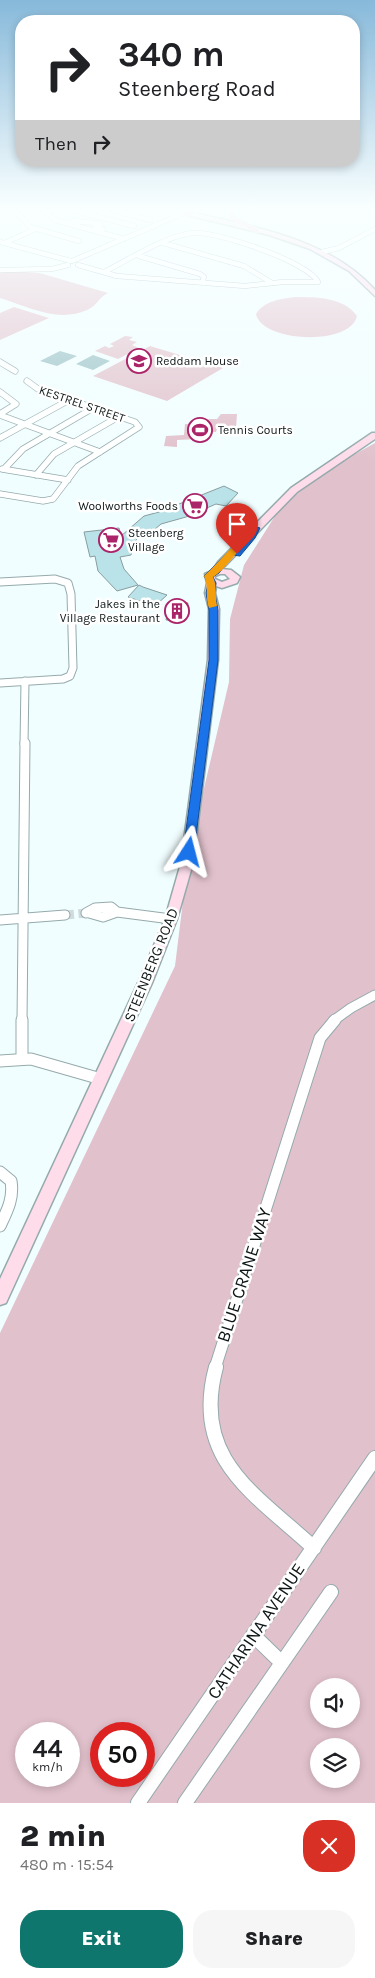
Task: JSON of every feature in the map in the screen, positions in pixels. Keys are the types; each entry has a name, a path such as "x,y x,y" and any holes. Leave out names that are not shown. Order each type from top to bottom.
{"main road":[{"path":"228,584 218,585 212,583 209,576 216,571 220,564 278,504 306,480 375,434"},
{"path":"216,571 231,573 234,558 256,528"},
{"name":"STEENBERG ROAD","path":"214,610 220,596 234,579 231,573"},
{"name":"STEENBERG ROAD","path":"0,1297 146,984 171,920 187,863 213,660 214,610 210,593 212,583"}],"street":[{"path":"0,362 15,371"},
{"name":"KESTREL STREET","path":"27,381 38,389 139,425 136,430 100,452"},
{"path":"0,392 16,404 0,415"},
{"path":"0,438 69,400"},
{"path":"2,469 20,451 93,408"},
{"path":"0,415 100,452"},
{"path":"36,474 50,458 118,417"},
{"path":"0,494 50,500 55,497 78,466 100,452"},
{"path":"2,469 68,480"},
{"path":"0,582 55,579 70,584 73,672 70,676 63,679 0,683"},
{"path":"22,1058 26,681"},
{"path":"87,913 95,917 112,916 114,909 171,920"},
{"path":"0,920 65,915"},
{"name":"BLUE CRANE WAY","path":"314,1548 236,1477 227,1466 212,1433 208,1412 208,1399 225,1334 320,1038 323,1031 332,1022 375,995"},
{"path":"0,1061 22,1058 53,1064 101,1080"},
{"path":"0,1172 11,1181 13,1198 0,1226"},
{"name":"CATHARINA AVENUE","path":"138,1803 375,1458"},
{"path":"185,1803 331,1592"},
{"path":"253,1635 282,1663"}],"shaded area":[{"path":"0,291 102,291 108,293 87,310 65,315 44,312 0,298"},
{"path":"295,297 329,299 345,305 357,316 351,326 340,332 324,336 306,337 289,335 273,331 262,324 256,314 263,306 278,300"},
{"path":"14,307 49,318 0,340 0,313"},
{"path":"125,336 133,337 129,340 137,342 132,345 139,348 118,359 95,351 105,346 109,348 114,346 110,344"},
{"path":"150,346 223,368 167,401 93,376"},
{"name":"Tennis Courts","path":"221,414 237,414 236,428 217,428 216,432 199,432 198,439 177,440 177,447 164,446 166,436 184,435 185,424 201,424 201,419 217,419"},
{"path":"375,443 375,1803 0,1803 0,1333 175,966 189,852 229,682 230,619 244,565 282,505 335,465"}],"water":[{"path":"60,351 77,356 57,366 40,361"},
{"path":"93,355 110,361 93,370 76,364"}],"building":[{"name":"Steenberg Village","path":"224,486 238,493 226,506 216,504 186,517 161,524 154,530 148,529 136,540 131,555 120,557 124,569 138,585 117,591 98,571 95,556 90,557 84,532 119,528 121,536 144,516 159,512"},
{"path":"139,585 167,595 155,606 128,597"},
{"name":"Jakes in the Village Restaurant","path":"170,601 188,603 185,621 166,620"}],"tunnel":[{"path":"65,915 86,913"}],"slow traffic":[{"path":"213,606 210,593 212,583 208,579 209,576 216,571 220,564 239,545"}],"place":[{"name":"Reddam House","path":"139,361"},
{"name":"Tennis Courts","path":"200,430"},
{"name":"Woolworths Foods","path":"195,506"},
{"name":"Steenberg Village","path":"111,540"},
{"name":"Jakes in the Village Restaurant","path":"177,611"}],"route":[{"path":"189,852 213,660 214,610 210,593 212,583 208,579 210,574 216,571 220,564 256,528 237,554"}]}
